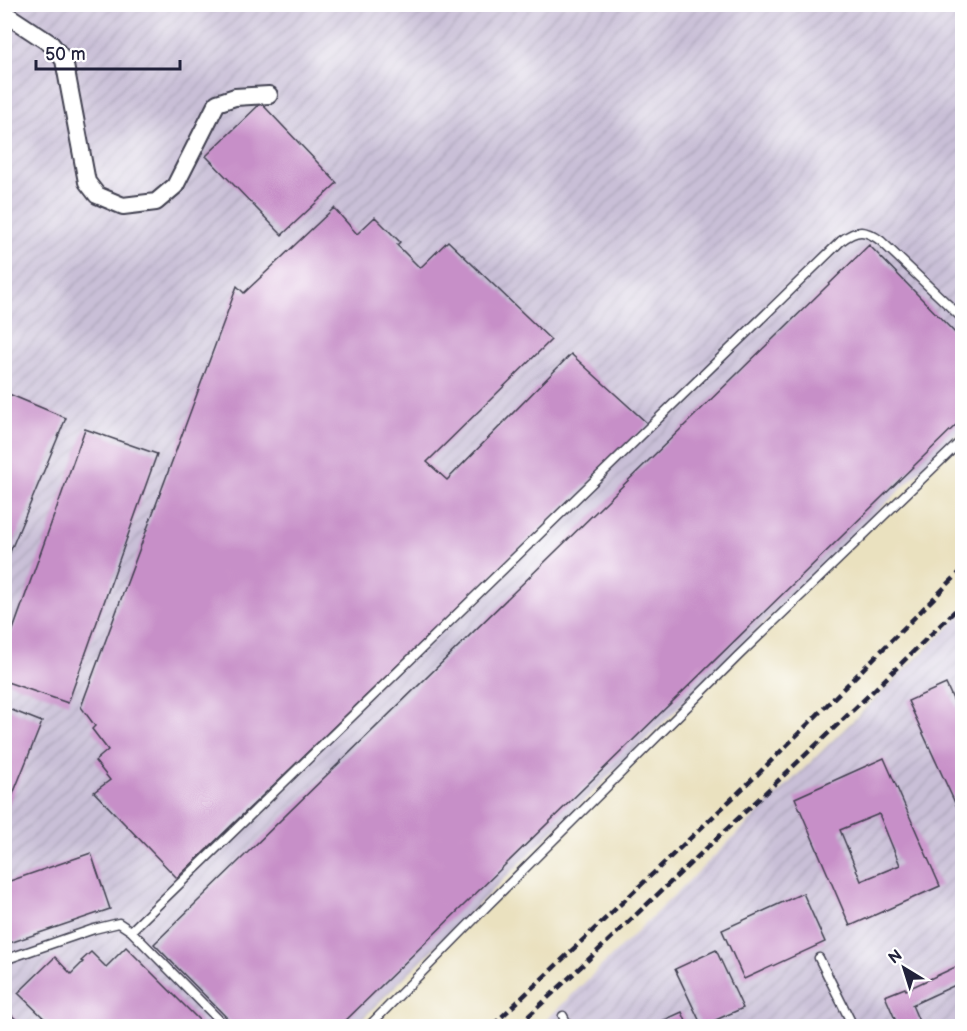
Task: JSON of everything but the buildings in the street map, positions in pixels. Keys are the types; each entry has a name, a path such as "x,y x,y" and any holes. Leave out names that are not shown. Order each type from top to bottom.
{"street":[{"path":"4,13 51,44 64,60 87,182 97,195 123,206 156,202 175,186 217,103 235,97 269,95"}],"lane":[{"path":"131,931 850,234 862,232 876,237 963,318"},
{"path":"369,1026 738,656 963,440"},
{"path":"4,960 118,923 131,931 225,1026"},
{"path":"819,958 853,1026"},
{"path":"563,1016 568,1026"}],"shaded area":[{"path":"5,5 962,5 962,429 355,1026 5,1026"},
{"path":"962,614 962,1026 540,1026"}],"railway":[{"path":"492,1026 757,775 962,570"},
{"path":"518,1026 870,694 962,604"}]}
